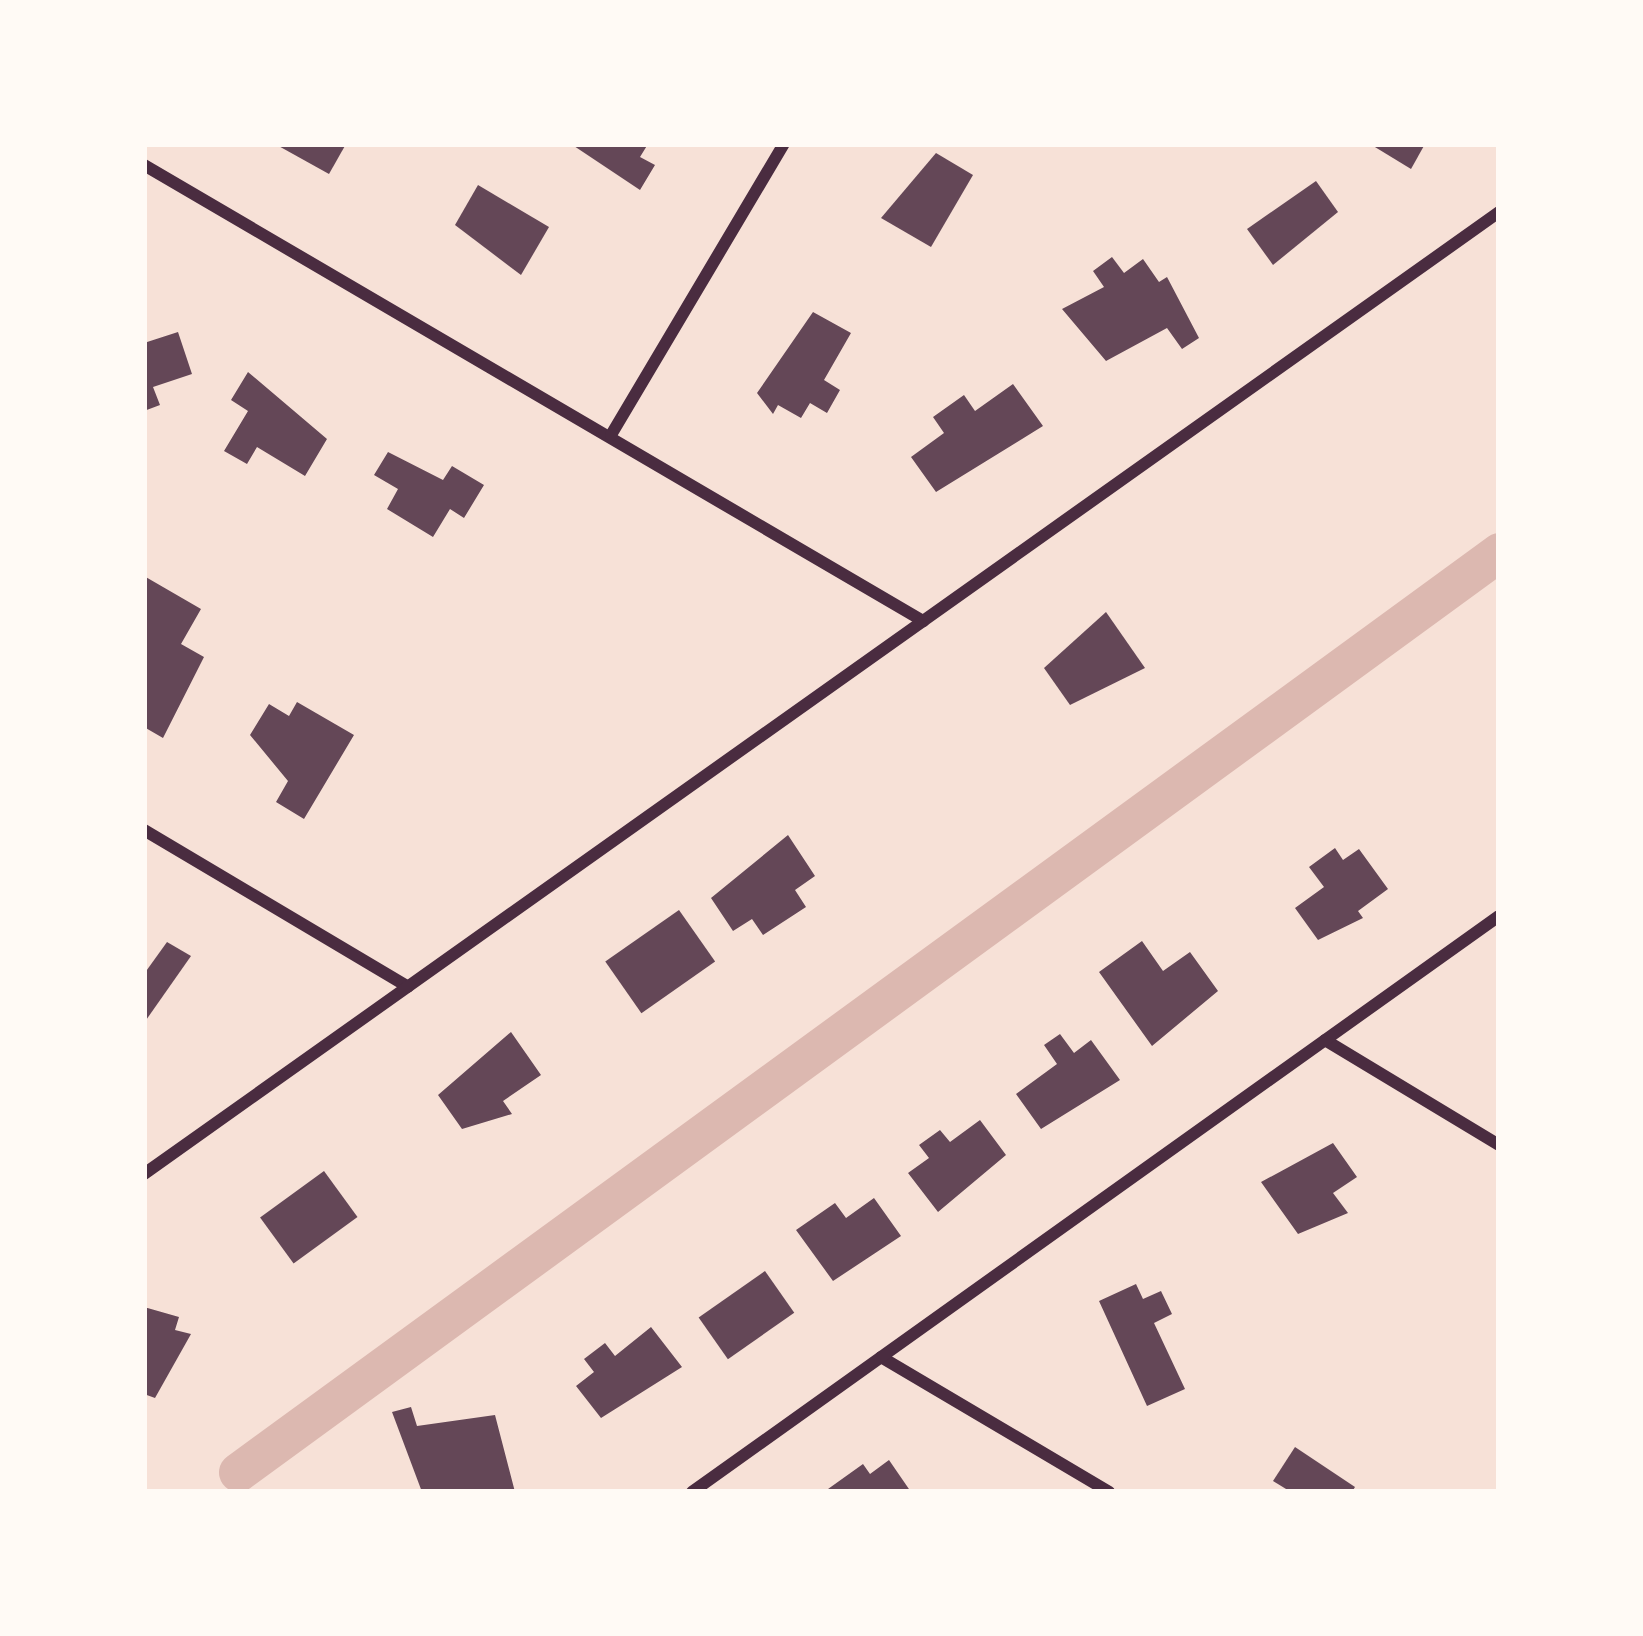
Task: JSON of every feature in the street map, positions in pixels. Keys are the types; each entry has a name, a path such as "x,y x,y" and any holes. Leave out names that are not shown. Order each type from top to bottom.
{"street":[{"path":"611,435 784,144"},
{"path":"144,165 923,621"},
{"path":"144,1174 1499,212"},
{"path":"144,830 408,987"},
{"path":"692,1492 1499,916"},
{"path":"1325,1040 1499,1145"},
{"path":"880,1358 1109,1492"}],"building":[{"path":"275,144 346,144 329,174"},
{"path":"571,144 648,144 640,157 655,165 640,190"},
{"path":"1370,144 1425,144 1411,169"},
{"path":"936,153 973,175 931,247 881,218"},
{"path":"1316,181 1338,212 1273,265 1247,229"},
{"path":"478,185 549,227 521,275 455,225"},
{"path":"1112,257 1124,273 1143,259 1159,282 1167,277 1199,338 1182,349 1167,328 1106,361 1062,309 1104,287 1093,271"},
{"path":"813,312 851,333 824,380 840,390 827,413 810,403 801,418 778,405 773,414 757,393"},
{"path":"178,332 192,374 153,387 160,405 144,411 144,343"},
{"path":"248,372 327,439 305,476 257,447 247,464 224,451 248,411 231,400"},
{"path":"1013,384 1043,426 936,492 911,457 944,433 933,417 964,395 975,411"},
{"path":"388,452 443,480 452,466 484,485 464,518 450,509 433,537 387,509 398,489 374,475"},
{"path":"144,576 201,609 181,644 204,657 163,738 144,727"},
{"path":"1106,612 1145,668 1070,705 1044,668"},
{"path":"297,702 354,735 304,819 276,802 288,781 250,735 269,704 289,716"},
{"path":"788,835 815,876 795,890 806,907 763,935 752,919 733,931 711,898"},
{"path":"1335,848 1343,860 1359,849 1388,889 1358,911 1363,918 1318,940 1295,908 1324,887 1309,867"},
{"path":"679,910 715,962 641,1013 605,962"},
{"path":"1142,941 1163,971 1190,952 1218,991 1152,1046 1099,972"},
{"path":"167,942 191,956 144,1023 144,974"},
{"path":"511,1032 541,1075 503,1101 512,1114 462,1129 438,1095"},
{"path":"1060,1034 1074,1053 1091,1040 1120,1080 1041,1129 1016,1094 1057,1064 1044,1045"},
{"path":"980,1120 1006,1155 938,1212 908,1173 929,1158 919,1145 940,1130 950,1142"},
{"path":"1333,1143 1357,1177 1333,1193 1348,1213 1298,1234 1261,1182"},
{"path":"324,1171 358,1217 294,1264 260,1217"},
{"path":"874,1198 901,1236 833,1281 796,1230 835,1203 846,1218"},
{"path":"765,1271 794,1313 728,1359 699,1317"},
{"path":"1136,1284 1143,1299 1161,1291 1172,1314 1154,1323 1185,1389 1147,1406 1099,1301"},
{"path":"144,1307 179,1317 175,1330 191,1334 155,1398 144,1394"},
{"path":"651,1327 682,1367 601,1418 576,1386 594,1372 584,1359 605,1343 615,1356"},
{"path":"411,1407 417,1426 495,1415 515,1492 422,1492 392,1412"},
{"path":"1295,1447 1355,1487 1352,1492 1291,1492 1273,1481"},
{"path":"889,1460 911,1492 828,1489 863,1464 870,1474"}],"waterway":[{"path":"238,1472 1499,552"}]}
